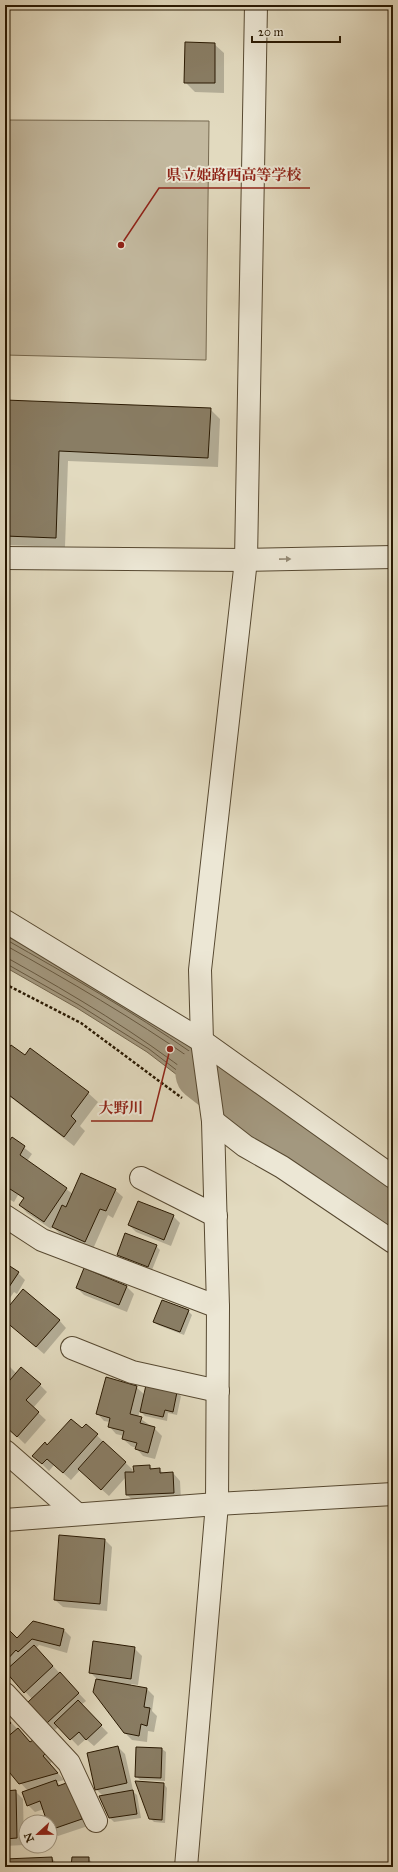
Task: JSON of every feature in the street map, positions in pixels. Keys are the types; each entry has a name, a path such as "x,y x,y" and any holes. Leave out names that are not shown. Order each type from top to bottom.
{"street":[{"path":"186,1867 217,1504 218,1307 216,1216 212,1114 202,1040 200,970 246,560 256,5"},
{"path":"5,558 246,560 393,557"},
{"path":"5,922 202,1040 393,1177"},
{"path":"212,1114 245,1146 282,1167 393,1242"},
{"path":"141,1178 216,1216"},
{"path":"5,1216 42,1240 218,1307"},
{"path":"72,1348 132,1372 218,1391"},
{"path":"5,1451 77,1514"},
{"path":"5,1520 217,1504 393,1494"},
{"path":"5,1694 69,1763 96,1821"}],"path":[{"path":"5,984 81,1023 212,1114"}],"shaded area":[{"path":"5,120 209,121 206,360 5,355"}],"water":[{"path":"5,935 52,961 170,1033 268,1103 253,1133 147,1052 77,1008 5,967"}],"building":[{"path":"185,42 215,43 215,83 184,83"},
{"path":"5,400 211,408 208,458 59,451 56,538 5,536"},
{"path":"11,1045 25,1055 30,1048 89,1092 71,1116 76,1121 64,1137 5,1092 5,1053"},
{"path":"12,1137 25,1146 20,1155 67,1188 44,1222 19,1205 24,1198 10,1189 5,1195 5,1147"},
{"path":"81,1173 116,1189 106,1211 100,1209 85,1242 52,1227 62,1205 66,1207"},
{"path":"138,1201 174,1215 164,1240 128,1225"},
{"path":"125,1233 157,1245 148,1267 117,1255"},
{"path":"5,1263 19,1272 9,1287 6,1285 5,1287"},
{"path":"84,1268 127,1286 119,1305 76,1288"},
{"path":"23,1289 60,1320 36,1347 5,1321 5,1311"},
{"path":"162,1300 189,1310 180,1332 153,1322"},
{"path":"5,1360 10,1365 5,1370"},
{"path":"21,1367 41,1384 26,1400 39,1412 17,1437 5,1426 5,1386"},
{"path":"106,1377 137,1386 130,1414 142,1417 140,1423 155,1427 148,1453 135,1449 137,1443 122,1439 124,1431 108,1427 110,1418 96,1414"},
{"path":"146,1385 177,1392 173,1412 165,1410 163,1417 140,1412"},
{"path":"71,1419 82,1428 86,1424 98,1434 63,1473 47,1459 42,1464 32,1456 45,1442 47,1445"},
{"path":"103,1441 126,1462 101,1490 78,1469"},
{"path":"150,1465 150,1469 160,1468 160,1473 173,1472 174,1493 126,1495 125,1472 134,1472 133,1466"},
{"path":"59,1535 105,1539 100,1604 54,1600"},
{"path":"33,1621 64,1629 60,1646 32,1639 18,1652 16,1650 5,1662 5,1626 17,1638"},
{"path":"93,1641 135,1647 131,1679 89,1673"},
{"path":"34,1645 53,1666 24,1693 5,1671"},
{"path":"60,1672 79,1693 47,1723 28,1702"},
{"path":"96,1679 147,1688 144,1707 150,1708 147,1726 141,1724 139,1736 124,1733 93,1692"},
{"path":"78,1700 102,1725 86,1740 79,1732 70,1740 54,1723"},
{"path":"5,1716 11,1723 5,1729"},
{"path":"18,1728 30,1742 33,1740 46,1753 43,1756 58,1773 19,1784 5,1767 5,1739"},
{"path":"118,1746 127,1783 95,1790 87,1753"},
{"path":"136,1747 162,1748 161,1778 135,1777"},
{"path":"56,1780 58,1786 69,1782 82,1819 58,1827 58,1814 44,1814 40,1801 27,1806 22,1792"},
{"path":"135,1781 164,1783 162,1820 149,1819"},
{"path":"16,1790 17,1838 5,1839 5,1791"},
{"path":"133,1790 137,1814 109,1818 99,1796"},
{"path":"52,1857 53,1867 5,1867 5,1859"},
{"path":"72,1857 89,1857 89,1867 71,1867"}],"waterway":[{"path":"202,1074 300,1150 393,1211"}],"place":[{"name":"県立姫路西高等学校","path":"121,245"},
{"name":"大野川","path":"170,1049"}]}
